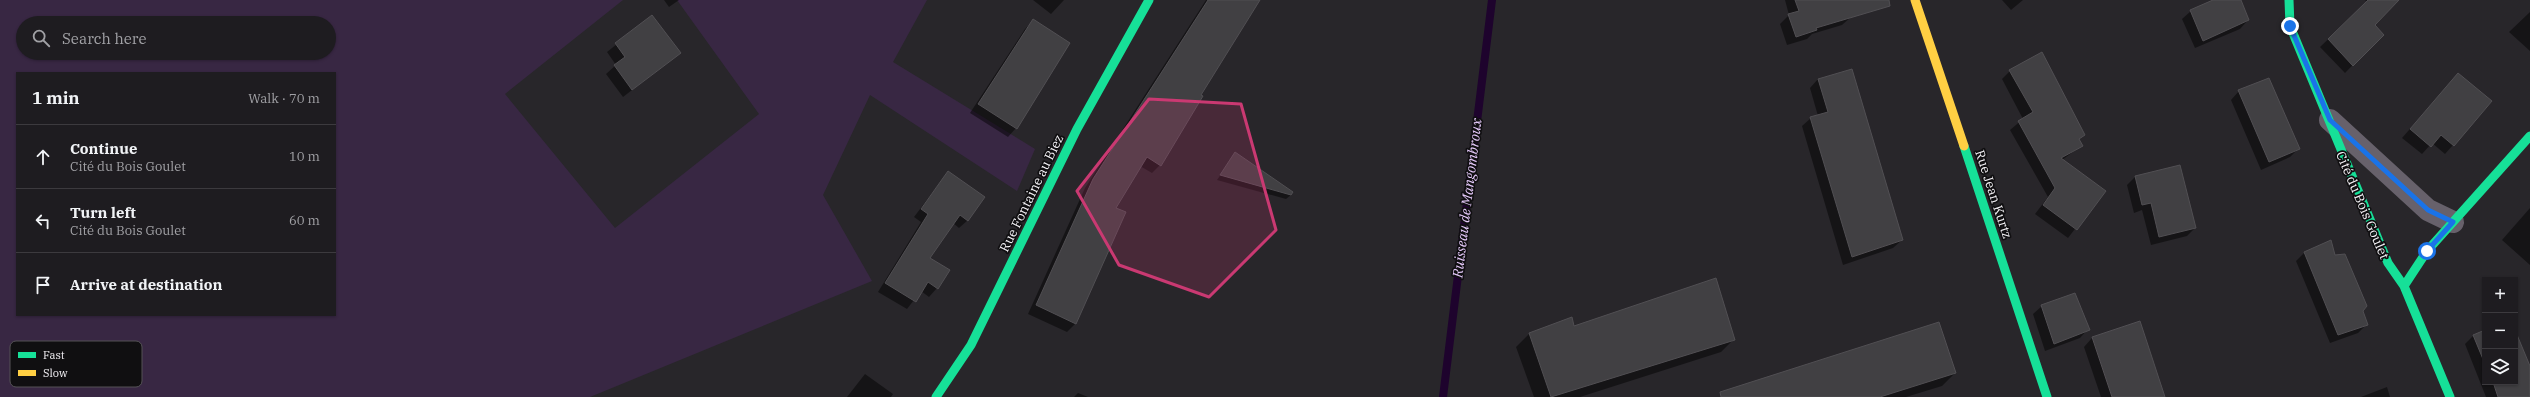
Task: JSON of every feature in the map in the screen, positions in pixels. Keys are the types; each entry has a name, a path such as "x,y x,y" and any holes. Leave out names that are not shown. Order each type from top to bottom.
{"street":[{"name":"Rue Fontaine au Biez","path":"936,397 971,345 1077,128 1149,0"},
{"name":"Rue Jean Kurtz","path":"1915,0 2047,397"},
{"name":"Cité du Bois Goulet","path":"2289,0 2290,26 2388,263 2404,286 2450,397"},
{"name":"Cité du Bois Goulet","path":"2330,120 2428,210 2453,222"},
{"path":"2404,286 2427,251 2530,136"}],"highlighted area":[{"path":"1149,99 1241,104 1276,230 1209,297 1119,265 1077,191"}],"shaded area":[{"path":"0,0 623,0 505,94 615,228 759,114 677,0 927,0 893,62 1035,149 1017,191 870,95 823,195 872,281 590,397 0,397"}],"building":[{"path":"1208,0 1260,0 1201,95 1203,96 1161,166 1147,157 1116,208 1126,212 1076,324 1036,305 1093,179"},
{"path":"1795,0 1889,0 1890,6 1816,28 1817,30 1796,37 1788,14 1799,11"},
{"path":"2213,0 2241,0 2249,20 2203,41 2190,10"},
{"path":"2368,0 2399,0 2375,25 2384,35 2353,66 2328,39"},
{"path":"652,15 681,53 632,90 614,65 625,57 615,43"},
{"path":"1033,19 1070,43 1017,129 978,104"},
{"path":"2042,52 2085,135 2079,139 2083,146 2061,158 2106,191 2077,230 2043,205 2055,188 2018,121 2033,112 2009,70"},
{"path":"1852,69 1903,240 1852,257 1810,117 1828,112 1818,79"},
{"path":"2458,73 2492,101 2454,146 2441,135 2431,147 2410,129"},
{"path":"2269,78 2300,149 2269,162 2238,90"},
{"path":"1235,152 1293,192 1291,195 1220,175"},
{"path":"2180,165 2196,228 2159,237 2151,203 2142,205 2135,176"},
{"path":"948,171 985,197 968,221 960,215 930,258 950,270 938,289 928,282 916,302 885,283 928,214 921,209"},
{"path":"2331,240 2335,255 2345,254 2367,306 2363,311 2368,325 2338,335 2304,252"},
{"path":"1716,278 1735,340 1551,397 1529,333 1572,317 1574,326"},
{"path":"2075,293 2090,330 2054,344 2041,305"},
{"path":"2140,321 2165,397 2112,397 2092,337"},
{"path":"1939,322 1956,373 1880,397 1721,397 1720,392"},
{"path":"2482,331 2482,357 2473,335"},
{"path":"2518,337 2530,366 2530,397 2498,397 2494,385 2518,385"}],"waterway":[{"name":"Ruisseau de Mangombroux","path":"1443,397 1492,0"}],"traffic: fast":[{"path":"936,397 971,345 1077,129 1149,0"},
{"path":"2289,0 2290,26 2388,263 2404,286"},
{"path":"2450,397 2404,286 2427,251 2530,136"},
{"path":"1964,146 2047,397"}],"traffic: slow":[{"path":"1915,0 1964,146"}],"route":[{"path":"2290,26 2330,120 2428,210 2453,222 2427,251"}]}
